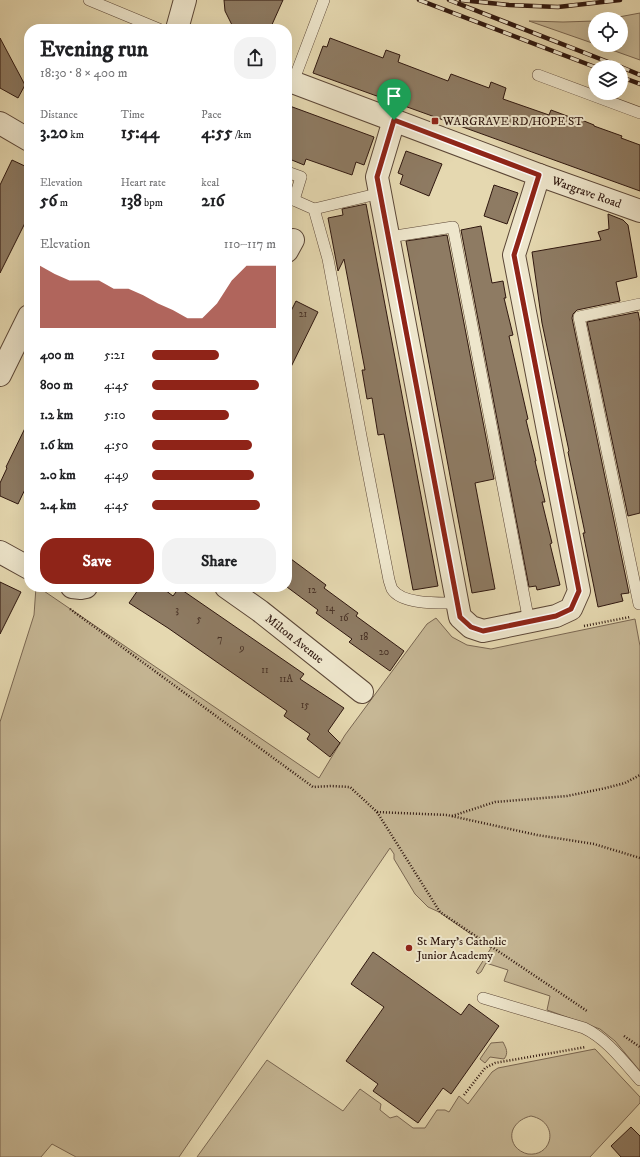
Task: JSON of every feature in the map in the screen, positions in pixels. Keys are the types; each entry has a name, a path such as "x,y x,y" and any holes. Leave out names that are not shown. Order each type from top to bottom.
{"street":[{"path":"178,24 185,0"},
{"name":"Wargrave Road","path":"292,82 539,175 640,211"},
{"path":"394,120 377,177 460,617 471,627 483,631 556,616 571,609 579,591 514,255 539,175"},
{"path":"0,123 24,137"},
{"path":"0,376 24,326"},
{"path":"0,552 24,565"},
{"name":"Milton Avenue","path":"233,592 260,611 362,692"}],"lane":[{"path":"89,0 147,24"},
{"path":"292,76 324,0"},
{"path":"538,75 640,113"},
{"path":"292,174 300,177 292,197"},
{"path":"292,199 314,209 381,193"},
{"path":"314,209 328,259 361,436 392,589 399,596 414,601 457,604"},
{"path":"389,238 452,227 529,622"},
{"path":"639,604 579,317 640,304"},
{"path":"483,998 584,1028 594,1033 616,1053 640,1080"}],"path":[{"path":"68,596 313,788 332,786 350,787 377,812 440,912 588,1012"},
{"path":"451,816 495,802 567,796 606,788 625,783 640,775"},
{"path":"377,812 451,816 537,835 594,844 640,858"},
{"path":"621,1034 640,1047"},
{"path":"464,1095 485,1068 496,1063 591,1046"}],"shaded area":[{"path":"640,13 640,60 618,52 628,52 628,15"},
{"path":"529,21 588,21 588,42"},
{"path":"36,592 45,592 319,778 345,735 427,624 436,618 452,637 467,645 491,649 635,619 640,646 640,1071 615,1041 600,1029 547,1010 550,996 504,981 508,970 486,963 481,972 478,974 476,972 491,948 439,912 428,907 415,894 394,859 394,854 390,848 179,1157 76,1157 52,1144 41,1157 0,1157 0,722 34,615"},
{"path":"503,1042 507,1053 504,1059 490,1057 485,1063 480,1059 491,1043"},
{"path":"595,1049 640,1097 640,1103 590,1157 197,1157 267,1060 343,1111 360,1089 381,1104 380,1110 390,1118 397,1116 413,1128 425,1128 437,1110 445,1110 449,1112 459,1096 468,1104 492,1072 498,1068","holes":["531,1116 540,1119 549,1131 550,1138 548,1145 543,1150 536,1153 524,1153 515,1146 512,1131 521,1120"]}],"building":[{"path":"224,0 283,0 272,24 232,24 225,11"},
{"path":"0,38 24,83 24,87 18,98 0,88"},
{"path":"330,38 383,58 386,50 400,55 398,62 448,81 451,74 489,88 491,82 506,88 503,99 549,115 551,110 622,136 621,138 640,145 640,191 313,73 323,46 327,47"},
{"path":"292,107 374,137 364,165 356,162 352,175 306,159 304,165 292,160"},
{"path":"406,151 442,164 429,196 400,184 403,175 398,173"},
{"path":"12,160 24,166 24,225 0,273 0,185"},
{"path":"494,185 518,193 507,224 484,216"},
{"path":"366,204 438,586 413,590 384,434 378,435 372,398 367,399 362,370 365,370 344,259 338,271 328,218 343,215 342,209"},
{"path":"608,214 623,220 628,225 637,277 616,282 620,301 577,310 573,314 572,318 629,593 621,594 623,601 598,607 583,533 585,533 569,451 542,323 532,252 601,240 598,232 609,229"},
{"path":"481,226 492,283 503,281 506,298 504,298 513,335 509,336 545,502 542,502 560,585 537,590 536,586 529,587 461,230"},
{"path":"447,235 494,479 475,483 495,589 472,593 406,241"},
{"path":"296,301 318,312 292,365 292,309"},
{"path":"638,312 640,322 640,513 628,516 587,322"},
{"path":"24,430 24,491 18,504 0,496 0,483 7,468 6,467"},
{"path":"292,560 326,585 324,588 358,613 356,616 404,651 390,671 349,642 352,639 316,613 318,610 292,591"},
{"path":"0,582 21,592 0,634"},
{"path":"137,592 168,592 173,596 176,592 185,592 304,674 300,679 344,708 328,731 340,743 330,757 307,739 310,734 284,716 287,711 168,628 129,603"},
{"path":"373,952 461,1015 469,1004 499,1026 451,1094 443,1088 418,1123 373,1091 378,1084 346,1061 384,1007 351,984"},
{"path":"631,1127 640,1136 640,1157 621,1157 611,1146"}],"railway":[{"path":"419,0 588,64"},
{"path":"449,0 603,60"},
{"path":"461,0 509,5 558,7 620,0"},
{"path":"628,70 640,75"},
{"path":"628,80 640,84"}],"place":[{"name":"WARGRAVE RD/HOPE ST","path":"435,121"},
{"name":"St Mary's Catholic Junior Academy","path":"409,948"}],"route":[{"path":"394,120 539,175 514,255 579,591 571,609 556,616 483,631 471,627 460,617 377,177 394,120"}]}
